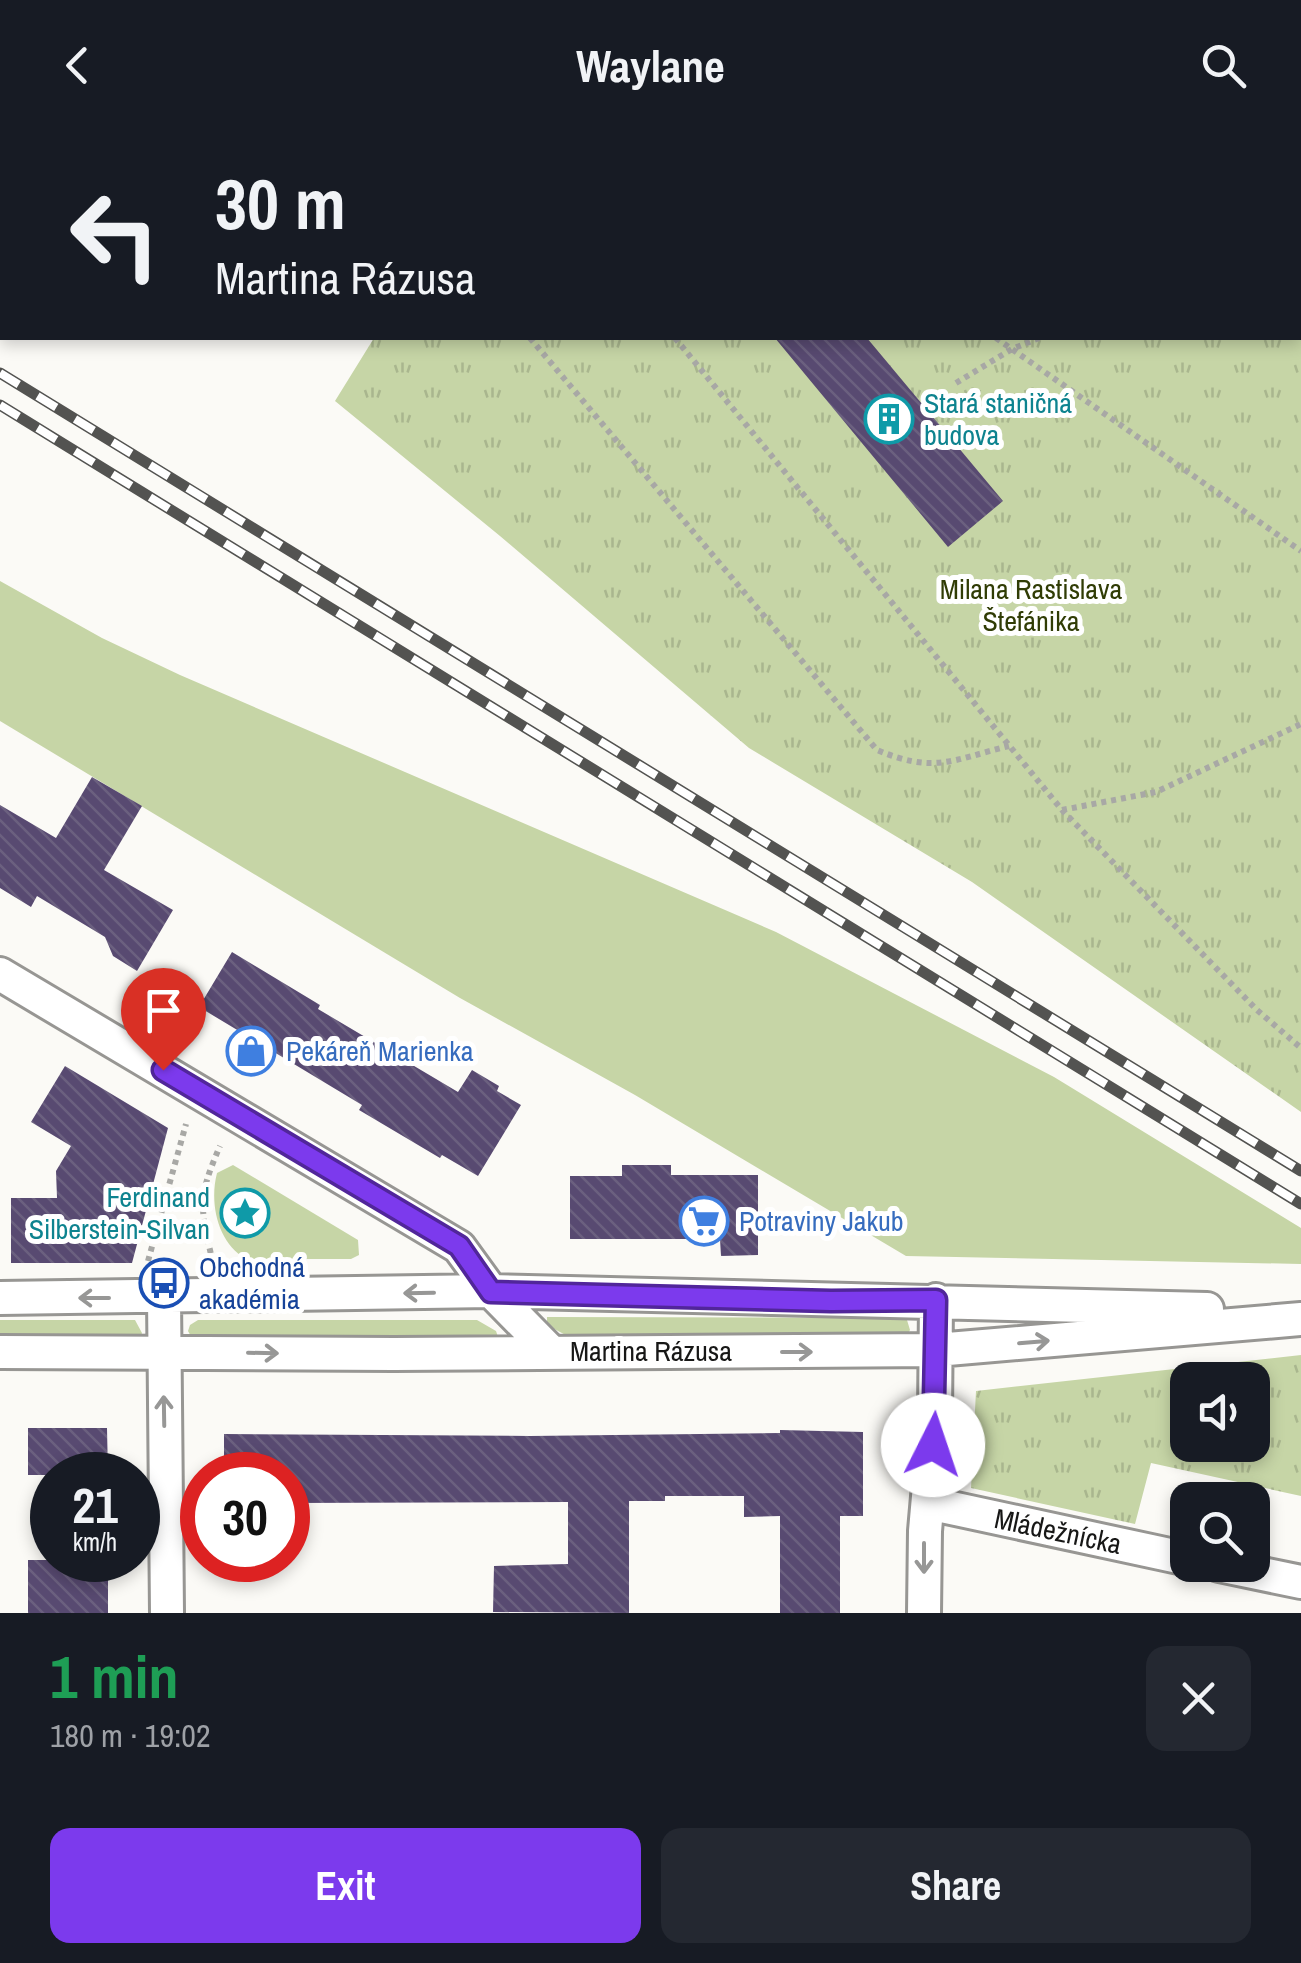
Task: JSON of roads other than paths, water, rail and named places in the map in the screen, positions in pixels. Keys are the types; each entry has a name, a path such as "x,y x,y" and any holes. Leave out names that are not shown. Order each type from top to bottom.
{"street":[{"path":"0,974 459,1246 491,1292 550,1351"},
{"path":"154,1284 165,1352 166,1613"},
{"name":"Martina Rázusa","path":"0,1298 154,1284 831,1301 936,1300 1301,1316"},
{"path":"924,1613 936,1416 936,1300"},
{"name":"Martina Rázusa","path":"0,1352 936,1350 1301,1316"},
{"name":"Mládežnícka","path":"928,1503 1170,1555"},
{"path":"1270,1576 1301,1582"}],"railway":[{"path":"0,373 1301,1171"},
{"path":"0,405 1301,1204"}],"place":[{"name":"Stará staničná budova","path":"889,419"},
{"name":"Pekáreň Marienka","path":"251,1051"},
{"name":"Ferdinand Silberstein-Silvan","path":"245,1213"},
{"name":"Potraviny Jakub","path":"704,1221"},
{"name":"Obchodná akadémia","path":"164,1283"}],"park label":[{"name":"Milana Rastislava Štefánika","path":"1031,605"}]}
